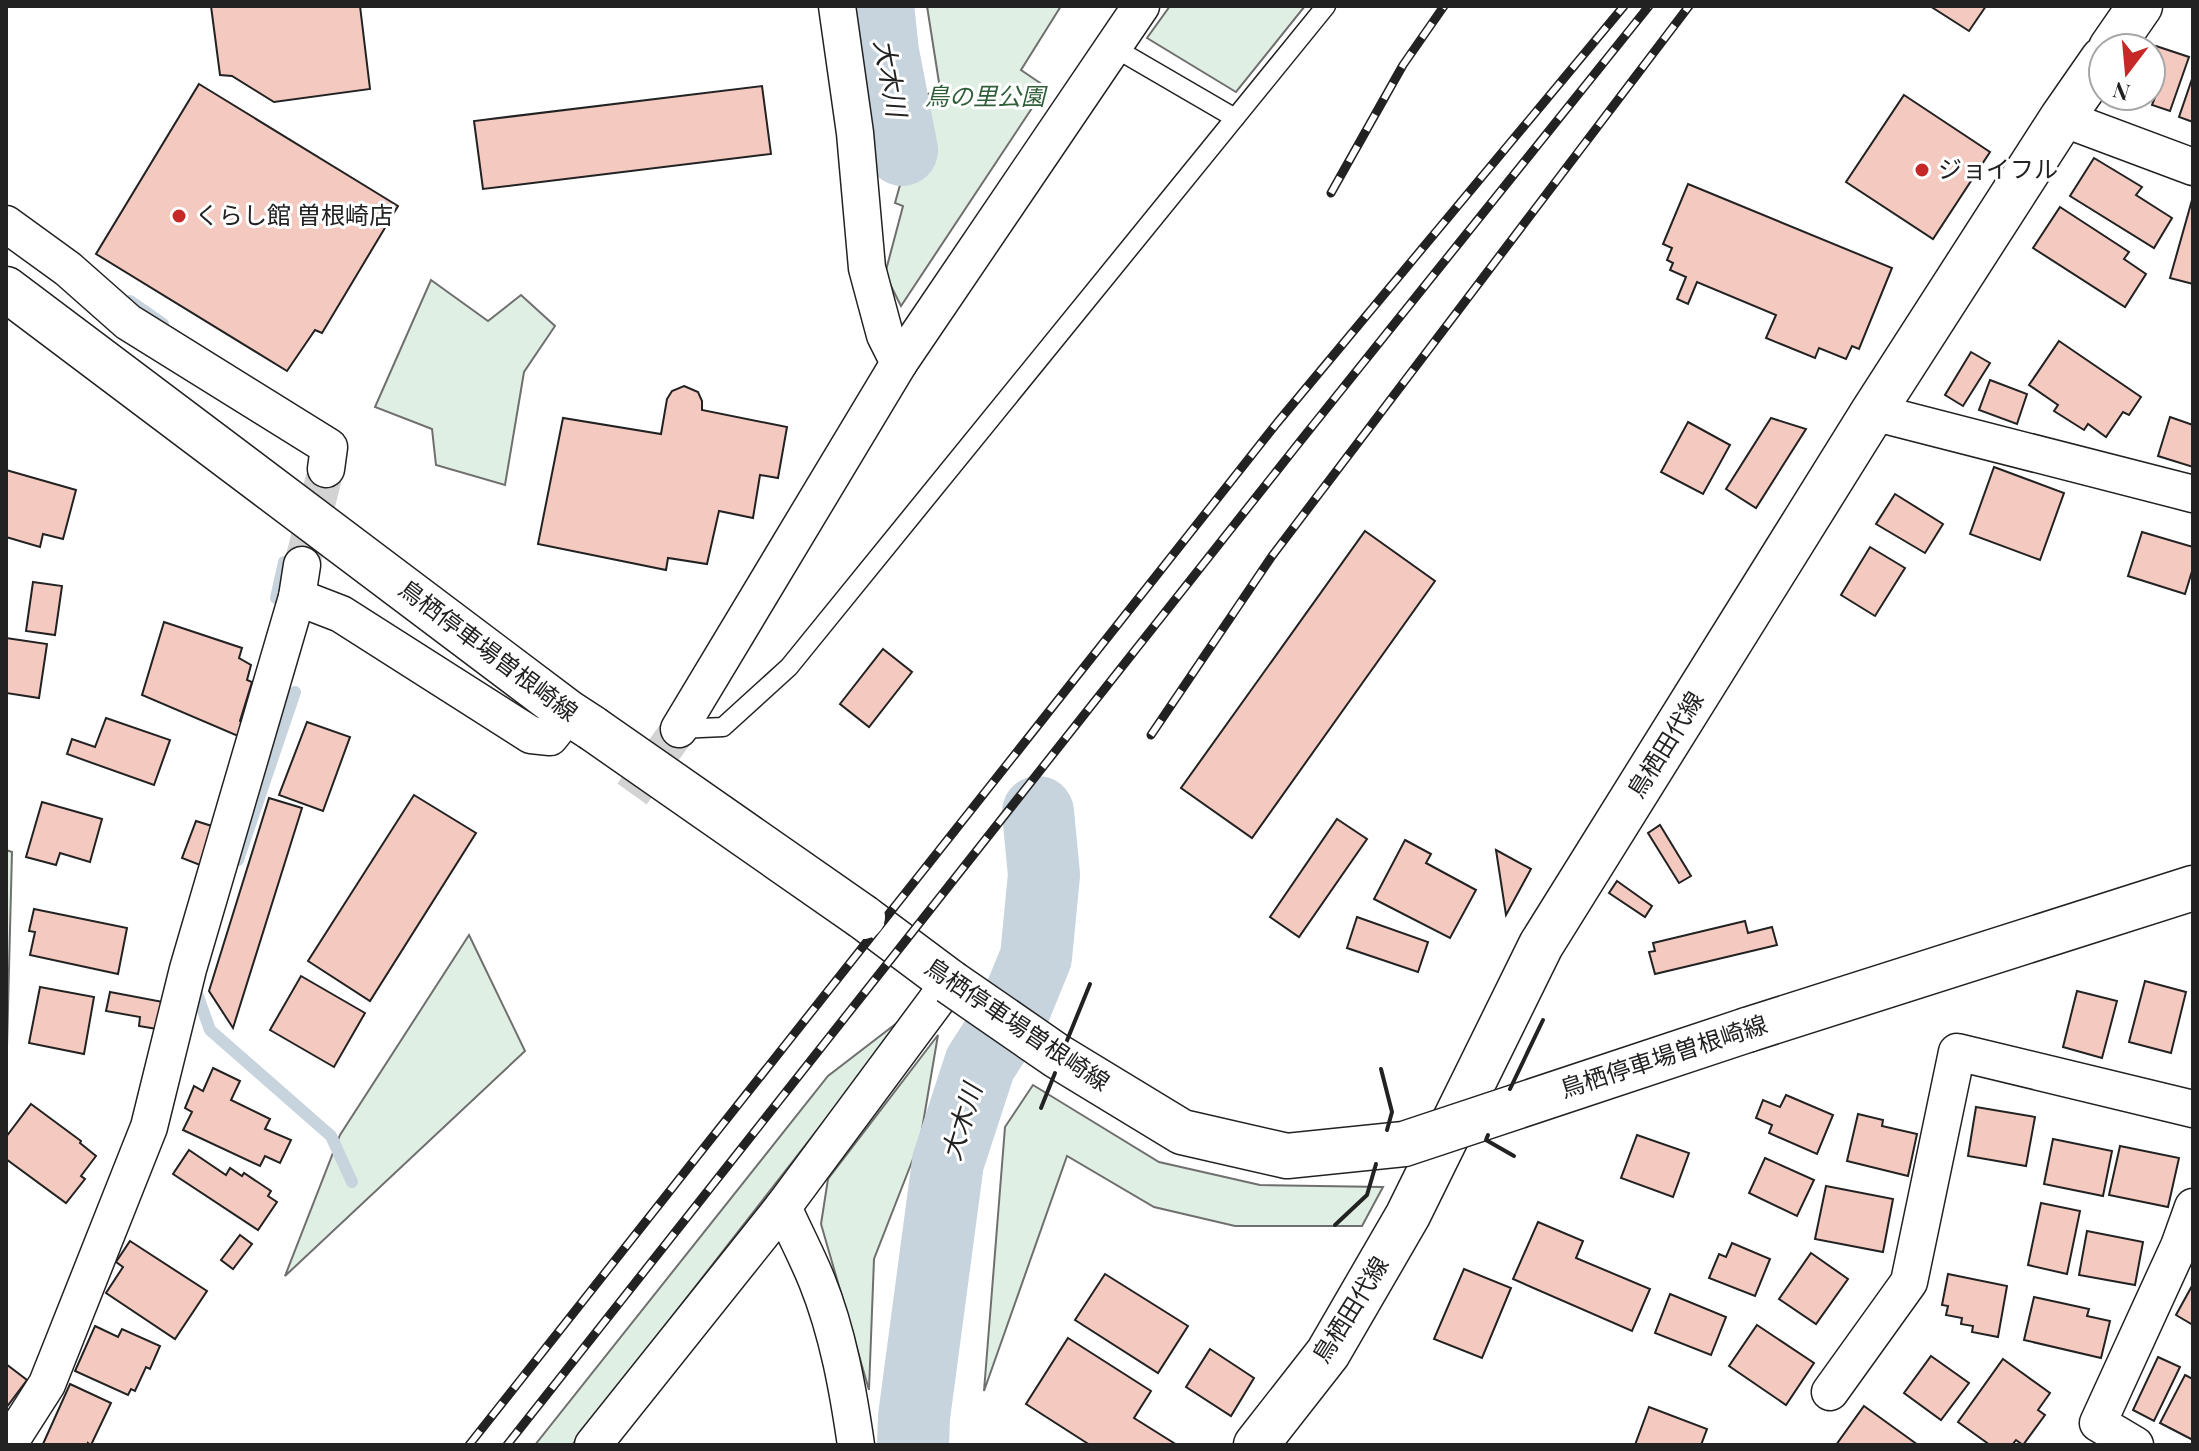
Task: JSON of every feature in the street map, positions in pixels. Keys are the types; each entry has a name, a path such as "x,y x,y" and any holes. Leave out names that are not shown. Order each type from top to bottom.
{"main road":[{"path":"2122,32 2140,6"},
{"name":"鳥栖田代線","path":"1256,1445 1328,1353 1408,1215 1541,945 1873,412 2087,82"},
{"name":"鳥栖停車場曽根崎線","path":"6,289 580,720 1057,1056 1182,1132 1287,1156 1404,1144 1747,1030 2193,888"}],"street":[{"path":"837,6 855,133 867,268 885,335 899,363"},
{"path":"679,729 899,363 1141,6"},
{"path":"2062,118 2193,167"},
{"path":"6,224 68,269 128,322 329,447 326,469"},
{"path":"1873,412 2193,494"},
{"path":"7,1445 47,1384 149,1127 192,954 299,581 341,614 531,735 550,737 580,720"},
{"path":"593,1445 783,1207 950,982"},
{"path":"1830,1392 1909,1282 1957,1052 2193,1109"},
{"path":"783,1207 818,1282 839,1351 856,1445"},
{"path":"2135,1445 2098,1423 2179,1246 2193,1207"}],"lane":[{"path":"679,729 723,727 789,667 1326,6"},
{"path":"1113,47 1235,118"}],"green space":[{"name":"鳥の里公園","path":"927,6 1061,6 1021,70 1046,87 901,306 885,274 903,206 895,203 907,160 912,162 931,100 923,96 940,89"},
{"path":"1170,6 1305,6 1236,92 1147,38"},
{"path":"431,280 488,321 521,295 555,326 524,372 505,485 436,465 432,429 375,407"},
{"path":"6,850 12,852 6,1086"},
{"path":"469,935 525,1051 285,1276 340,1135"},
{"path":"906,1016 572,1445 535,1445 828,1076"},
{"path":"938,1035 920,1141 874,1259 869,1390 821,1224 828,1179"},
{"path":"1033,1085 1159,1162 1260,1185 1383,1187 1362,1226 1235,1226 1154,1207 1067,1156 984,1391 1005,1127"}],"building":[{"path":"211,6 360,6 370,89 274,102 232,76 220,75"},
{"path":"1930,6 1986,6 1969,31"},
{"path":"2167,50 2189,57 2170,111 2167,110"},
{"path":"2193,76 2193,122 2179,117"},
{"path":"199,84 398,206 322,333 315,330 287,371 96,254"},
{"path":"762,86 771,154 483,189 474,121"},
{"path":"1904,95 1990,152 1933,239 1846,182"},
{"path":"2094,158 2142,187 2136,195 2172,218 2154,248 2070,196"},
{"path":"1688,184 1892,268 1859,349 1852,346 1846,359 1819,348 1815,358 1766,338 1776,315 1697,282 1688,304 1677,299 1686,277 1670,270 1673,263 1667,260 1672,248 1663,244"},
{"path":"2193,200 2193,284 2170,278"},
{"path":"2060,207 2129,252 2124,259 2146,274 2125,307 2033,248"},
{"path":"2059,341 2141,397 2129,415 2123,412 2106,437 2088,424 2084,430 2054,411 2058,405 2029,385"},
{"path":"1971,352 1990,363 1963,406 1945,395"},
{"path":"1990,380 2027,394 2017,424 1979,410"},
{"path":"684,386 698,392 702,410 787,427 778,478 760,475 753,518 719,511 707,564 668,558 666,570 538,544 563,418 661,434 667,399 672,391"},
{"path":"2170,417 2193,425 2193,467 2158,456"},
{"path":"1771,418 1806,429 1756,508 1726,489"},
{"path":"1688,422 1730,445 1703,494 1661,472"},
{"path":"1994,467 2064,493 2040,560 1970,534"},
{"path":"6,470 76,490 63,539 43,534 40,547 6,537"},
{"path":"1895,494 1943,524 1925,553 1876,524"},
{"path":"1365,531 1435,581 1252,838 1181,788"},
{"path":"2142,532 2193,547 2193,568 2185,594 2128,576"},
{"path":"1870,547 1905,568 1875,616 1841,595"},
{"path":"33,582 62,586 55,635 26,631"},
{"path":"164,622 242,648 239,658 251,665 247,680 252,682 238,736 142,695"},
{"path":"6,638 47,644 39,698 6,693"},
{"path":"883,649 912,672 869,727 840,704"},
{"path":"106,718 170,740 154,785 67,754 72,739 95,747"},
{"path":"307,722 350,737 323,811 279,795"},
{"path":"414,795 476,833 370,1001 308,961"},
{"path":"269,798 302,808 233,1028 209,991"},
{"path":"42,802 102,819 90,862 60,853 56,865 26,857"},
{"path":"1337,819 1367,839 1299,937 1270,917"},
{"path":"196,821 215,827 200,865 182,858"},
{"path":"1660,825 1691,876 1679,883 1648,833"},
{"path":"1405,840 1431,854 1426,863 1476,890 1450,938 1374,899"},
{"path":"1496,850 1531,869 1506,915"},
{"path":"1617,881 1652,906 1645,917 1609,893"},
{"path":"34,909 127,928 118,974 30,955 35,932 29,931"},
{"path":"1357,917 1428,942 1418,972 1347,948"},
{"path":"1745,921 1748,933 1772,927 1777,945 1655,974 1649,952 1655,951 1653,943"},
{"path":"301,976 365,1013 334,1067 270,1030"},
{"path":"2145,981 2186,992 2171,1053 2129,1042"},
{"path":"40,987 94,997 84,1054 29,1043"},
{"path":"2077,991 2117,1001 2102,1058 2063,1047"},
{"path":"110,992 163,1002 157,1029 139,1026 140,1017 106,1011"},
{"path":"213,1068 240,1081 231,1100 270,1119 265,1129 291,1140 280,1163 265,1156 260,1166 183,1130 192,1112 185,1108 194,1086 203,1091"},
{"path":"1786,1095 1833,1115 1817,1154 1769,1133 1772,1125 1756,1118 1763,1100 1780,1107"},
{"path":"31,1104 96,1156 81,1176 85,1179 66,1203 6,1159 6,1137"},
{"path":"1976,1107 2035,1117 2026,1166 1968,1156"},
{"path":"1858,1114 1883,1120 1882,1126 1917,1134 1908,1176 1847,1161"},
{"path":"1637,1135 1689,1153 1673,1197 1621,1178"},
{"path":"2053,1139 2112,1151 2103,1196 2044,1184"},
{"path":"2120,1146 2179,1158 2168,1207 2109,1195"},
{"path":"189,1150 226,1175 230,1168 242,1176 244,1173 271,1191 268,1196 277,1202 258,1230 173,1174"},
{"path":"1765,1158 1814,1180 1797,1216 1749,1193"},
{"path":"1826,1186 1893,1199 1883,1252 1815,1239"},
{"path":"2041,1203 2080,1211 2067,1274 2028,1265"},
{"path":"1538,1222 1583,1241 1576,1258 1650,1289 1632,1331 1513,1279"},
{"path":"2087,1231 2143,1242 2135,1285 2079,1275"},
{"path":"240,1235 252,1244 233,1269 221,1260"},
{"path":"130,1241 207,1291 175,1339 106,1293 123,1267 116,1262"},
{"path":"1732,1243 1770,1259 1755,1296 1709,1278 1719,1254 1726,1257"},
{"path":"1811,1253 1848,1279 1816,1324 1779,1299"},
{"path":"1464,1269 1511,1288 1482,1358 1434,1339"},
{"path":"1105,1274 1188,1326 1158,1373 1075,1320"},
{"path":"1948,1274 2007,1286 1998,1337 1972,1332 1973,1326 1961,1324 1962,1318 1946,1315 1948,1306 1942,1305"},
{"path":"2193,1284 2193,1325 2176,1315"},
{"path":"1670,1294 1726,1317 1711,1355 1655,1333"},
{"path":"2034,1297 2089,1309 2087,1316 2110,1321 2101,1358 2024,1340"},
{"path":"1757,1325 1814,1363 1786,1405 1729,1366"},
{"path":"95,1326 118,1337 122,1329 160,1346 150,1369 146,1367 135,1391 131,1389 128,1395 75,1371"},
{"path":"1068,1338 1151,1391 1134,1418 1177,1445 1090,1445 1026,1404"},
{"path":"1210,1349 1254,1378 1231,1416 1186,1387"},
{"path":"1931,1356 1969,1383 1941,1420 1904,1393"},
{"path":"2158,1357 2180,1367 2154,1421 2133,1410"},
{"path":"2003,1359 2050,1393 2038,1410 2045,1415 2023,1445 2016,1440 2012,1445 1990,1445 1958,1422"},
{"path":"6,1364 27,1380 6,1408"},
{"path":"2185,1375 2193,1379 2193,1440 2160,1423"},
{"path":"70,1384 111,1403 91,1445 43,1444"},
{"path":"1864,1406 1918,1445 1836,1445"},
{"path":"1649,1407 1707,1429 1701,1445 1635,1445"}],"waterway":[{"name":"大木川","path":"878,6 883,52 902,150"},
{"path":"130,301 163,324"},
{"path":"276,598 284,562"},
{"path":"238,860 295,692"},
{"name":"大木川","path":"913,1445 914,1417 948,1162 980,1064 1014,1011 1036,957 1044,875 1038,812"},
{"path":"195,988 210,1030 331,1136 352,1182"}],"tunnel":[{"path":"302,565 326,469"},
{"path":"632,794 679,729"}],"railway":[{"path":"1331,193 1403,65 1444,6"},
{"path":"469,1445 1277,423 1624,6"},
{"path":"507,1445 1302,439 1649,6"},
{"path":"1151,735 1272,556 1689,6"}],"wall":[{"path":"1066,1043 1090,984"},
{"path":"1510,1089 1543,1020"},
{"path":"1381,1069 1392,1112 1387,1130"},
{"path":"1041,1108 1055,1073"},
{"path":"1488,1135 1486,1140 1514,1156"},
{"path":"1335,1225 1367,1195 1376,1164"}],"place":[{"name":"ジョイフル","path":"1922,170"},
{"name":"くらし館 曽根崎店","path":"179,216"}]}
